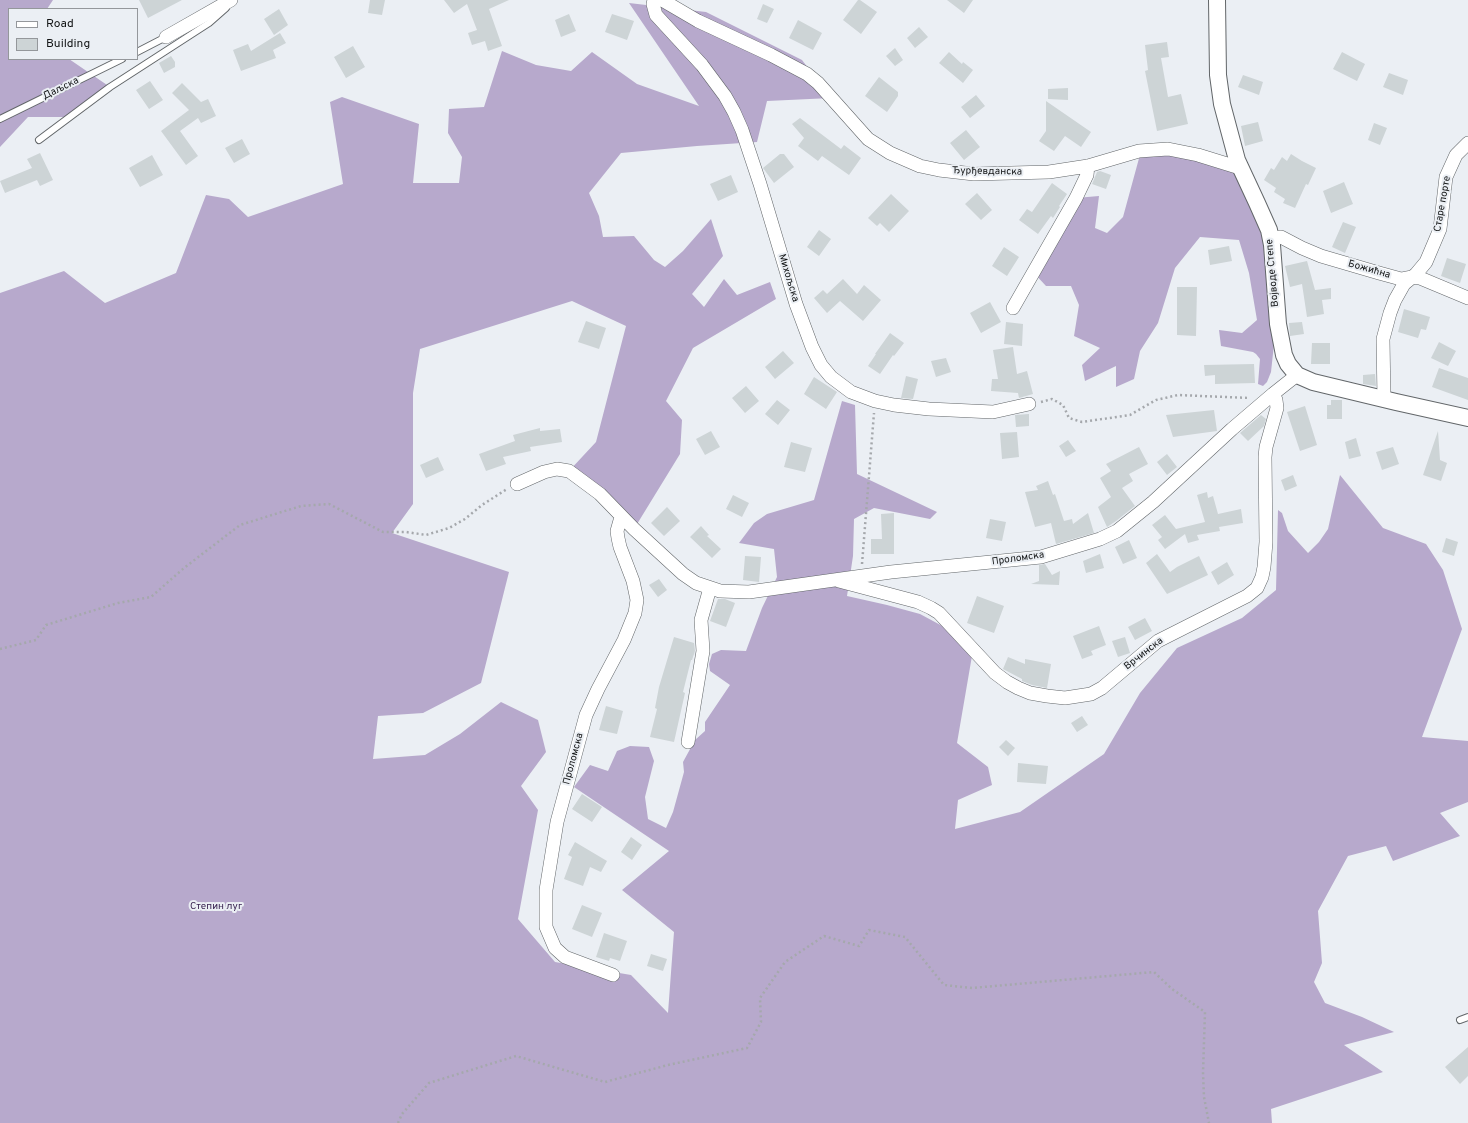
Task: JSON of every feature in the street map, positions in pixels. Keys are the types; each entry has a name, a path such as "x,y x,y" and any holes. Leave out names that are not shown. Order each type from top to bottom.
{"street":[{"name":"Михољска","path":"654,0 653,4 656,15 702,65 725,96 734,112 742,130 760,184 796,304 812,347 821,365 831,377 851,392 875,401 894,405 929,409 984,412 1001,411 1029,404"},
{"name":"Ђурђевданска","path":"662,0 698,21 788,63 807,74 818,83 868,139 890,153 920,166 974,174 1049,172 1088,166 1139,151 1168,150 1198,155 1240,168"},
{"name":"Војводе Степе","path":"1217,0 1218,75 1222,104 1234,152 1260,210 1270,238 1275,297 1281,342 1288,364 1297,375"},
{"path":"166,37 230,1"},
{"name":"Старе порте","path":"1384,400 1384,332 1390,313 1404,284 1422,267 1433,246 1440,228 1446,177 1456,155 1468,143"},
{"path":"1013,308 1076,198 1087,175 1088,166"},
{"name":"Божићна","path":"1270,238 1281,237 1302,248 1348,264 1401,278 1420,278 1468,298"},
{"path":"1273,394 1297,375 1313,382 1384,400 1468,418"},
{"name":"Проломска","path":"517,484 544,472 557,469 569,471 600,494 622,517 683,574 696,583 726,592 749,592 861,576 1041,557 1100,539 1117,531 1153,502 1232,429 1273,394"},
{"name":"Врчинска","path":"837,580 918,602 931,608 939,613 995,673 1018,688 1030,693 1065,698 1091,694 1102,688 1158,641 1246,596 1257,588 1262,577 1264,567 1266,542 1264,457 1276,408 1276,400 1273,394"},
{"name":"Проломска","path":"613,975 565,957 555,948 546,927 546,890 557,822 586,715 624,640 635,612 637,600 633,581 620,547 617,531 622,517"},
{"path":"688,742 703,651 701,620 710,588"}],"lane":[{"path":"39,140 110,87 209,23 221,14 230,1"},
{"path":"138,51 166,37"},
{"name":"Даљска","path":"0,120 120,60"},
{"path":"1460,1020 1468,1017"}],"path":[{"path":"1029,404 1052,399 1063,405 1069,418 1082,422 1130,415 1156,400 1178,395 1249,397 1256,408"},
{"path":"861,576 875,401"},
{"path":"0,650 36,640 46,625 118,603 151,597 184,568 240,525 301,506 329,504 383,532 406,532 426,535 449,528 482,505 517,484"},
{"path":"398,1123 402,1114 428,1084 516,1056 605,1082 668,1065 747,1048 761,1022 760,998 785,962 824,936 859,946 869,930 905,937 944,985 972,988 1154,972 1172,989 1204,1012 1204,1097 1209,1123"}],"green space":[{"path":"0,0 53,0 48,8 8,8 8,60 70,60 110,87 71,117 28,117 0,147"},
{"name":"Степин луг","path":"629,3 706,12 802,60 831,98 767,101 757,142 621,153 589,193 599,216 603,237 634,236 654,260 665,267 683,251 711,219 723,256 692,294 704,307 724,279 737,295 770,282 776,299 693,348 666,401 682,420 680,454 634,529 569,471 596,442 626,326 572,301 420,349 413,393 413,504 392,533 509,572 481,683 423,713 378,716 373,759 425,755 460,734 501,702 538,720 546,752 521,786 538,810 518,919 555,962 631,975 668,1013 674,932 622,890 669,851 574,787 590,765 608,771 617,751 630,746 649,747 654,761 645,797 648,819 666,828 673,812 684,772 683,762 695,740 705,731 705,722 730,685 710,671 709,664 712,654 721,650 746,651 762,608 777,577 774,549 739,543 754,523 767,514 814,500 842,401 855,405 857,474 937,512 930,519 874,508 854,519 853,556 847,596 920,614 959,635 973,650 957,743 988,767 992,785 958,800 955,829 1020,812 1104,754 1140,693 1177,648 1242,618 1276,590 1278,510 1282,513 1288,531 1308,553 1319,542 1328,529 1340,475 1383,528 1426,544 1443,570 1462,629 1422,737 1468,741 1468,802 1440,813 1460,836 1393,861 1386,846 1348,856 1318,911 1322,963 1314,982 1325,1003 1362,1017 1394,1032 1344,1045 1383,1072 1271,1109 1272,1123 0,1123 0,293 64,271 105,303 176,273 206,195 229,199 248,217 343,184 330,102 342,97 419,124 413,183 459,183 462,157 448,133 449,109 484,107 502,51 536,65 571,71 592,52 637,84 699,106"},
{"path":"1168,149 1234,170 1253,205 1264,240 1275,335 1271,372 1267,382 1263,386 1258,384 1260,359 1256,354 1253,352 1221,346 1219,330 1242,333 1257,320 1249,273 1239,240 1200,237 1175,268 1158,323 1140,351 1134,379 1116,387 1116,366 1085,381 1082,365 1100,348 1074,336 1079,305 1071,286 1046,286 1033,272 1076,198 1099,196 1095,228 1107,233 1123,217 1141,151"}],"building":[{"path":"139,0 182,0 148,18"},
{"path":"370,0 385,0 382,15 368,13"},
{"path":"444,0 509,0 489,9 502,46 488,51 485,41 472,45 468,33 477,30 467,4 454,13"},
{"path":"858,0 877,12 861,34 843,20"},
{"path":"947,0 973,0 964,13"},
{"path":"763,4 774,9 767,23 757,19"},
{"path":"279,9 288,25 274,35 264,19"},
{"path":"569,14 576,31 561,37 555,20"},
{"path":"612,14 634,21 627,40 605,32"},
{"path":"798,20 822,33 813,50 789,38"},
{"path":"919,27 928,37 915,48 907,38"},
{"path":"280,33 286,43 273,50 276,58 241,71 233,50 248,44 251,51"},
{"path":"1167,42 1169,57 1161,58 1168,97 1181,94 1188,124 1157,131 1145,71 1148,70 1145,45"},
{"path":"353,46 365,67 346,78 334,57"},
{"path":"895,48 903,60 895,66 886,56"},
{"path":"949,52 962,64 963,62 973,70 963,83 939,63"},
{"path":"1342,52 1365,64 1357,81 1333,69"},
{"path":"171,56 175,62 175,67 164,73 159,63"},
{"path":"1389,73 1408,80 1403,95 1383,87"},
{"path":"1243,75 1263,82 1259,95 1238,87"},
{"path":"879,77 898,92 898,96 887,112 865,96"},
{"path":"150,81 163,100 149,109 136,90"},
{"path":"182,83 201,102 208,99 216,116 201,123 198,118 180,131 198,156 186,165 161,131 189,110 172,93"},
{"path":"1068,88 1068,100 1048,99 1048,89"},
{"path":"976,95 985,106 970,118 961,107"},
{"path":"1046,101 1091,132 1081,147 1065,136 1054,151 1039,141 1046,131"},
{"path":"800,118 841,149 844,145 861,158 849,175 822,156 818,161 798,146 804,138 792,124"},
{"path":"1258,122 1263,141 1245,146 1241,126"},
{"path":"1374,123 1387,128 1380,145 1368,140"},
{"path":"966,130 980,147 964,160 950,143"},
{"path":"242,139 250,154 234,163 225,148"},
{"path":"40,153 53,180 40,186 37,180 5,193 0,181 32,168 27,159"},
{"path":"780,154 784,154 794,167 774,183 763,168"},
{"path":"1291,154 1316,168 1308,185 1306,184 1295,208 1283,203 1285,199 1274,192 1276,188 1264,180 1271,168 1274,170 1282,157 1287,161"},
{"path":"152,155 163,175 140,187 129,168"},
{"path":"1100,171 1111,175 1106,189 1092,184 1097,172"},
{"path":"731,175 738,192 718,201 710,184"},
{"path":"1344,182 1353,204 1331,213 1323,191"},
{"path":"1052,183 1067,194 1053,218 1051,216 1038,234 1019,220 1027,209 1032,212"},
{"path":"977,193 992,210 981,220 965,204"},
{"path":"891,194 909,211 889,232 880,223 877,226 868,218"},
{"path":"1343,222 1356,227 1345,253 1332,247"},
{"path":"819,230 831,239 819,256 807,247"},
{"path":"1229,246 1232,261 1210,265 1208,250"},
{"path":"1004,247 1019,257 1007,276 992,266"},
{"path":"1447,258 1466,264 1460,283 1441,276"},
{"path":"1307,261 1315,290 1331,288 1331,299 1322,300 1324,314 1307,317 1302,284 1290,287 1285,266"},
{"path":"843,279 857,294 864,285 881,300 863,321 840,301 827,313 814,298 823,290 827,294"},
{"path":"1177,287 1197,287 1196,336 1177,335"},
{"path":"990,302 1001,322 981,333 970,313"},
{"path":"1404,309 1430,317 1426,330 1421,329 1418,338 1398,332"},
{"path":"586,321 606,328 599,349 578,342"},
{"path":"1006,322 1023,324 1022,346 1004,344"},
{"path":"1302,322 1304,334 1290,336 1289,323"},
{"path":"890,333 904,343 894,356 893,355 880,374 868,366"},
{"path":"1439,342 1456,351 1448,366 1431,358"},
{"path":"1312,343 1330,343 1330,364 1311,364"},
{"path":"1013,347 1017,374 1027,371 1033,394 1019,398 1018,393 991,391 992,379 998,379 993,350"},
{"path":"783,351 794,363 775,379 765,367"},
{"path":"946,358 951,372 936,377 931,361"},
{"path":"1254,364 1255,383 1215,384 1215,375 1205,376 1204,365"},
{"path":"1439,368 1468,378 1468,400 1432,387"},
{"path":"1375,374 1376,386 1363,384 1363,375"},
{"path":"906,376 918,379 913,399 901,398"},
{"path":"814,377 837,392 826,409 804,394"},
{"path":"746,386 759,401 745,413 732,398"},
{"path":"777,400 790,410 778,425 765,414"},
{"path":"1331,400 1342,400 1342,419 1327,419 1327,405 1331,405"},
{"path":"1305,406 1317,445 1300,451 1287,412"},
{"path":"1214,410 1217,431 1173,437 1166,415"},
{"path":"1029,414 1029,426 1016,427 1015,415"},
{"path":"1261,415 1266,419 1264,426 1248,441 1240,433"},
{"path":"540,428 540,431 560,429 562,442 530,447 531,451 503,457 506,464 486,471 479,454 515,441 513,435"},
{"path":"711,431 720,447 705,455 696,439"},
{"path":"1438,431 1440,460 1447,463 1441,481 1423,475"},
{"path":"1017,432 1019,457 1002,459 1000,433"},
{"path":"1356,438 1361,456 1349,459 1345,442"},
{"path":"1068,440 1076,451 1066,457 1059,446"},
{"path":"791,442 812,448 805,472 784,467"},
{"path":"1139,447 1148,464 1129,474 1133,481 1122,488 1135,506 1107,527 1098,507 1111,497 1100,478 1111,471 1106,464"},
{"path":"1393,447 1399,464 1382,470 1376,452"},
{"path":"1167,454 1177,467 1167,475 1157,462"},
{"path":"438,457 444,470 426,478 420,465"},
{"path":"1293,475 1297,486 1285,491 1281,480"},
{"path":"1048,481 1053,495 1055,494 1064,521 1072,519 1073,524 1088,513 1094,533 1056,544 1051,523 1035,527 1025,492 1038,490 1036,486"},
{"path":"1207,492 1208,498 1213,496 1218,514 1241,509 1243,523 1219,527 1220,531 1197,535 1199,540 1188,543 1185,534 1165,549 1158,540 1162,537 1152,525 1165,515 1176,529 1205,522 1197,495"},
{"path":"733,495 749,503 742,517 726,509"},
{"path":"667,507 680,521 664,536 651,523"},
{"path":"894,513 894,554 871,554 871,539 882,539 881,514"},
{"path":"990,519 1006,522 1002,541 986,538"},
{"path":"701,526 709,535 707,536 721,549 712,558 690,537"},
{"path":"1446,538 1458,542 1454,556 1442,552"},
{"path":"1129,540 1137,558 1123,564 1115,547"},
{"path":"1100,554 1104,568 1086,573 1083,561"},
{"path":"1157,554 1170,572 1199,556 1208,575 1167,594 1146,563"},
{"path":"745,556 761,557 759,582 743,580"},
{"path":"1227,562 1234,575 1218,585 1211,572"},
{"path":"1045,564 1052,575 1060,571 1059,585 1031,584 1039,581 1039,565"},
{"path":"659,579 667,590 658,597 649,585"},
{"path":"977,596 1004,606 994,633 967,623"},
{"path":"718,599 725,599 735,603 726,627 710,621"},
{"path":"1145,618 1152,631 1135,640 1128,627"},
{"path":"1099,626 1106,645 1091,651 1093,655 1082,659 1073,636"},
{"path":"674,637 694,643 695,651 691,660 683,692 685,693 674,742 650,737 657,709 655,708 659,687"},
{"path":"1125,637 1130,653 1118,657 1112,641"},
{"path":"1008,657 1025,664 1025,659 1051,664 1047,688 1022,681 1022,679 1003,669"},
{"path":"606,706 623,711 617,734 599,730"},
{"path":"1082,716 1088,725 1077,732 1071,723"},
{"path":"1006,740 1015,748 1008,756 999,747"},
{"path":"1018,763 1048,766 1046,784 1017,782"},
{"path":"582,794 602,807 592,822 572,809"},
{"path":"631,837 642,845 632,860 621,852"},
{"path":"575,842 607,861 601,872 590,867 583,886 564,879 572,857 568,855"},
{"path":"582,905 602,913 592,937 572,929"},
{"path":"604,933 627,941 620,961 610,958 609,961 596,957"},
{"path":"651,954 667,959 663,971 647,966"},
{"path":"1468,1047 1468,1076 1460,1084 1445,1067"}]}
